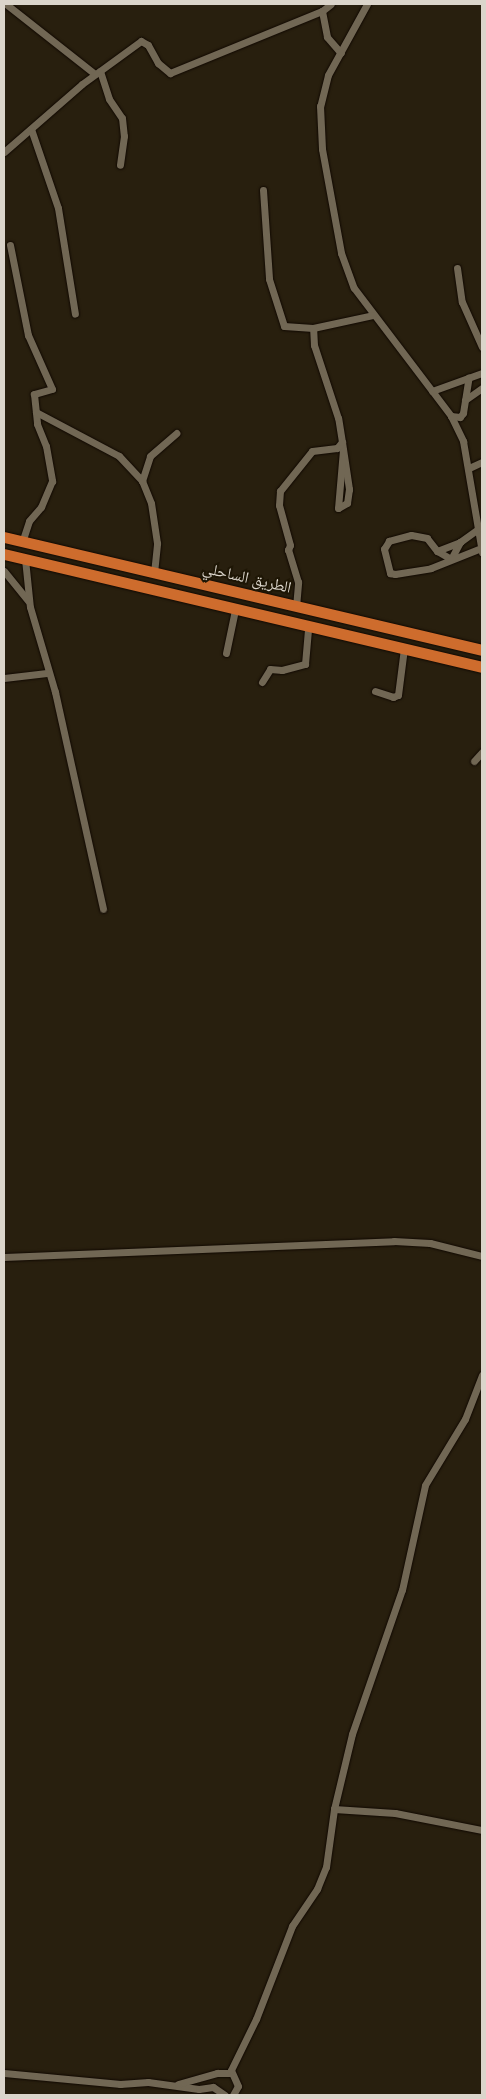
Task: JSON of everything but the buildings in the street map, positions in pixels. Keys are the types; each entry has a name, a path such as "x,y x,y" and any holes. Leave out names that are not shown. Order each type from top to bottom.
{"highway":[{"name":"الطريق الساحلي","path":"4,537 482,650"},
{"name":"الطريق الساحلي","path":"4,554 482,667"},
{"path":"468,646 482,643"}],"street":[{"path":"6,4 98,72 109,99 122,118 124,136 120,165"},
{"path":"4,152 98,72 141,41 148,45 158,63 170,73 322,10 331,4"},
{"path":"367,4 328,75 320,106 322,149 341,253 354,288 451,416 463,441 470,468 482,550 431,568 395,574 390,573 384,549 389,541 411,535 427,538 436,551 452,559"},
{"path":"322,10 327,37 341,53"},
{"path":"31,129 58,208 75,314"},
{"path":"263,190 270,279 284,326 313,328 373,315"},
{"path":"10,245 28,334 52,389 34,394 36,412 52,481 41,507 28,521 22,542"},
{"path":"457,268 462,302 482,347"},
{"path":"313,328 314,345 338,418 349,489 347,503 338,508 342,446"},
{"path":"432,391 482,373"},
{"path":"451,416 460,417 469,378"},
{"path":"465,400 482,388"},
{"path":"36,412 119,456 142,481 150,503 157,543 154,573"},
{"path":"142,481 150,456 176,433"},
{"path":"296,607 298,582 288,550 290,545 280,505 280,491 312,451 342,446"},
{"path":"470,468 482,462"},
{"path":"436,551 460,542 478,529"},
{"path":"452,559 460,542"},
{"path":"26,559 28,601 70,754 103,909"},
{"path":"4,571 28,601"},
{"path":"226,653 235,610"},
{"path":"262,682 270,668 282,670 305,664 308,627"},
{"path":"375,691 393,697 398,695 404,648"},
{"path":"4,678 47,673"},
{"path":"474,761 482,752"},
{"path":"4,1256 394,1241 430,1243 482,1256"},
{"path":"231,2073 256,2019 292,1926 321,1880 331,1847 334,1809 355,1722 402,1590 425,1484 465,1419 482,1375"},
{"path":"334,1809 395,1813 482,1830"},
{"path":"4,2073 120,2084 216,2088 225,2095"},
{"path":"174,2085 217,2073 231,2073"},
{"path":"231,2073 238,2086 233,2095"}]}
